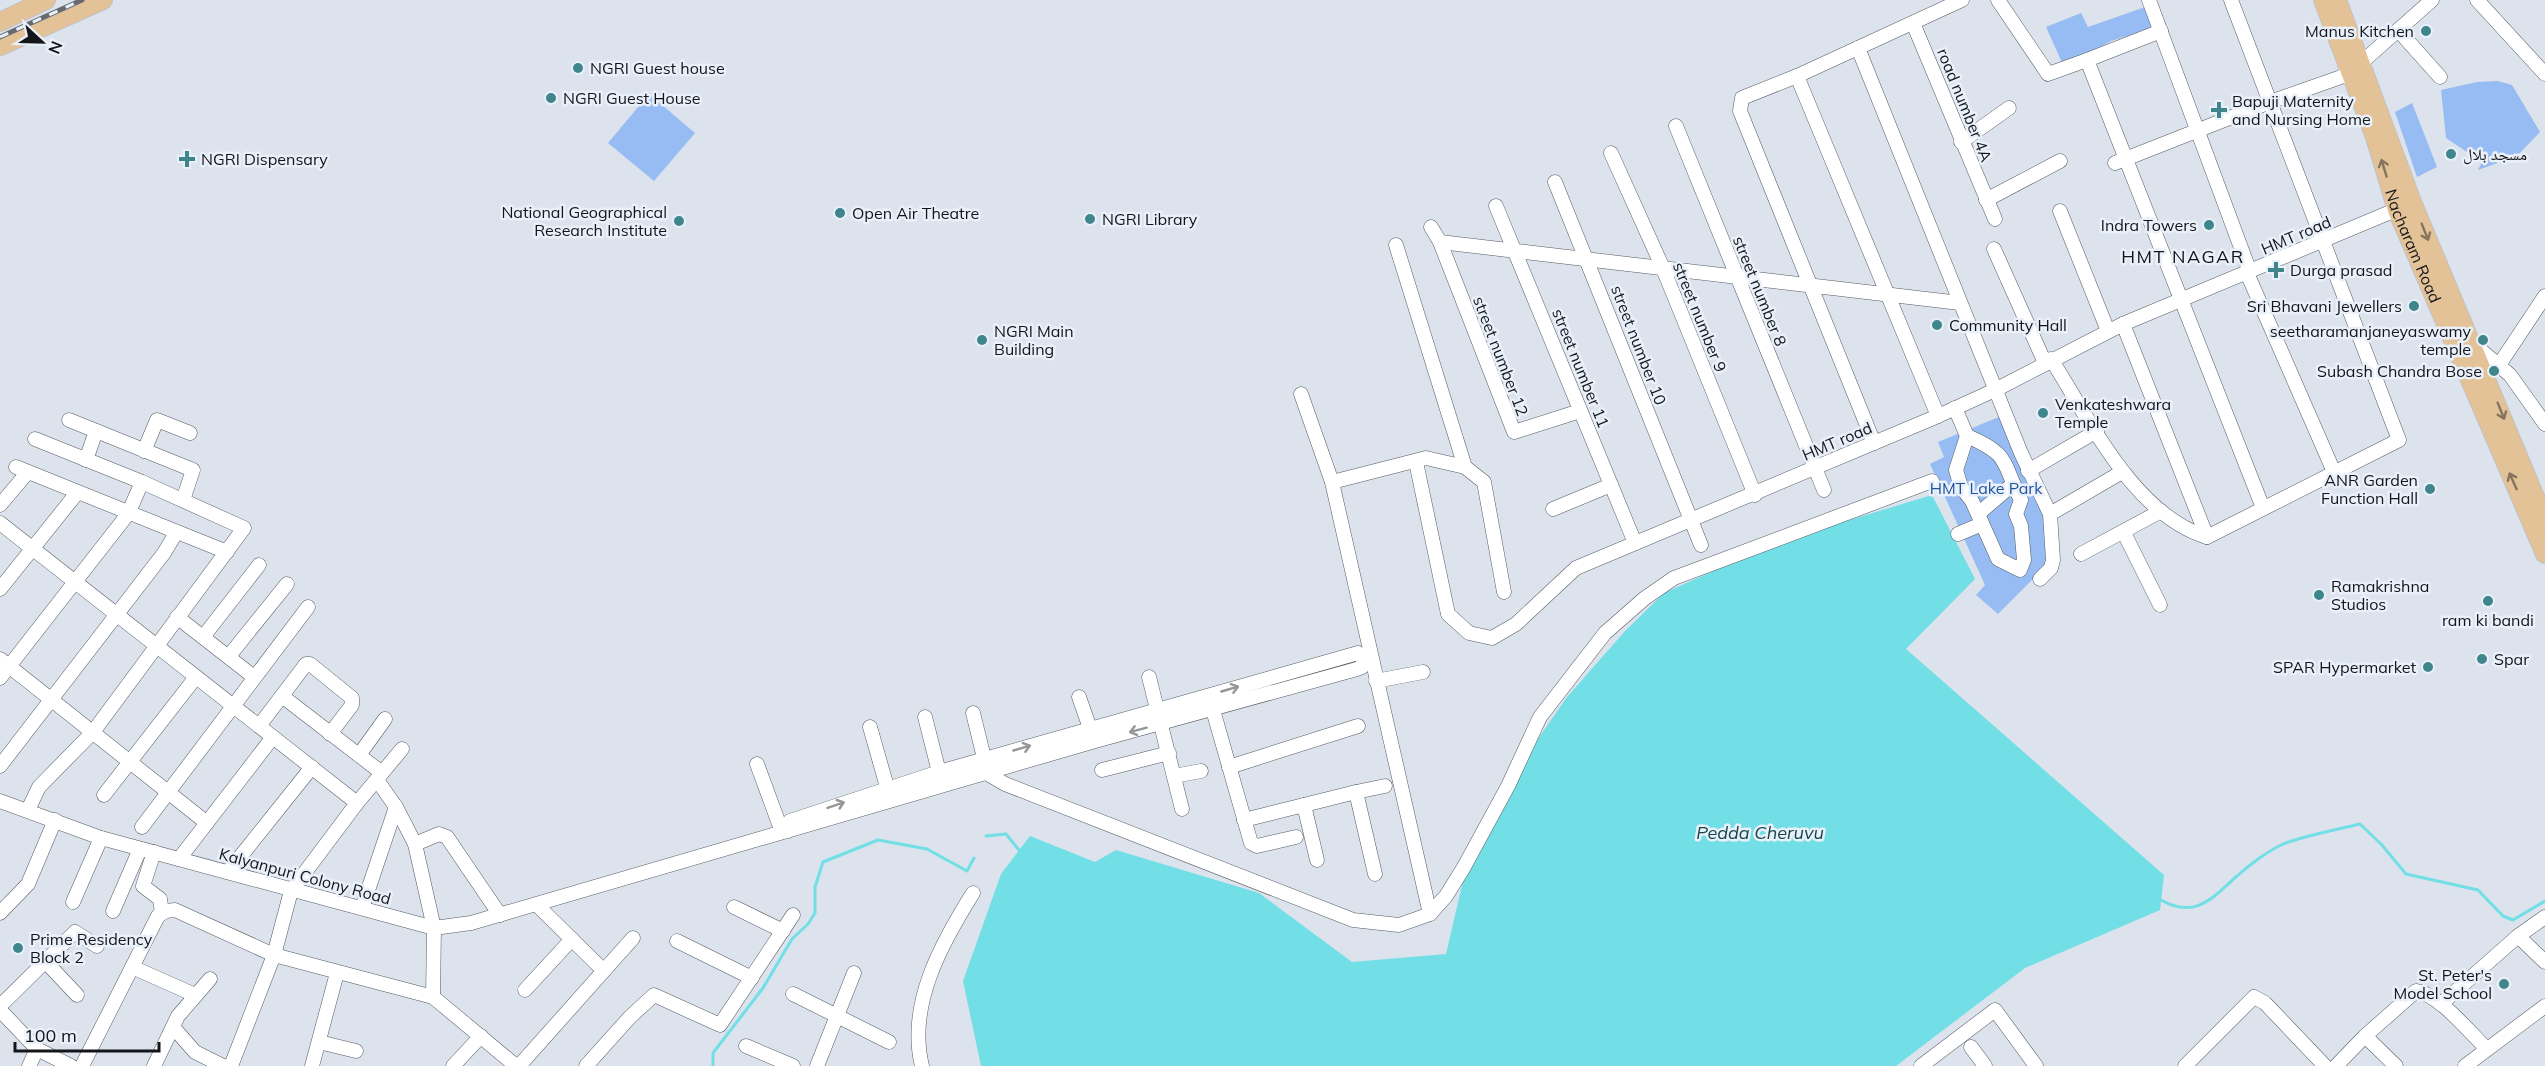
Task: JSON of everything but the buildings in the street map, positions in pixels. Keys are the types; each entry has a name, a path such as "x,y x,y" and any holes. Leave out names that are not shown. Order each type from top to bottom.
{"main road":[{"path":"0,22 46,0"},
{"path":"0,46 103,0"},
{"name":"Nacharam Road","path":"2323,0 2355,68"},
{"name":"Nacharam Road","path":"2337,0 2355,68 2405,206 2543,536"},
{"name":"Nacharam Road","path":"2405,206 2492,389 2543,536"}],"street":[{"path":"1874,443 1740,111 1742,98 1797,76 1962,0"},
{"path":"1998,0 2048,75 2161,31"},
{"path":"2149,0 2248,272 2334,472"},
{"path":"1994,249 2048,361 2097,431 2122,472 2162,512 2189,532 2207,537 2399,440 2231,0"},
{"path":"2477,0 2545,74"},
{"path":"2120,161 2355,68 2427,2"},
{"name":"road number 4A","path":"1913,23 1995,219"},
{"path":"2398,30 2440,77"},
{"path":"1858,48 2028,471 2050,514 2053,560 2051,568 2040,579"},
{"path":"2087,60 2120,161 2181,302 2263,508"},
{"path":"1797,76 1938,416"},
{"path":"1961,142 2008,108"},
{"name":"street number 8","path":"1676,126 1824,490"},
{"name":"street number 9","path":"1611,153 1662,266 1755,495"},
{"path":"1986,200 2060,160"},
{"name":"street number 10","path":"1555,183 1701,545"},
{"name":"street number 11","path":"1496,206 1635,543"},
{"name":"HMT road","path":"1416,462 1448,614 1469,633 1492,638 1516,624 1576,568 1755,495 1938,416 1995,390 2108,331 2405,206"},
{"path":"2060,211 2108,331"},
{"name":"street number 12","path":"1431,227 1440,242 1514,432 1580,411"},
{"path":"1440,242 1662,266 1960,303"},
{"path":"1396,244 1465,467"},
{"path":"2499,365 2545,296"},
{"path":"2124,324 2207,537"},
{"path":"2469,339 2510,375 2545,424"},
{"path":"2492,389 2510,375"},
{"path":"1301,394 1332,482 1430,914"},
{"path":"1955,408 1966,436 1956,470 1961,487 1980,519 1998,559 2021,575 2024,560 2021,526 2016,514 2021,500 2005,460 1998,451 1966,436"},
{"path":"69,420 193,470 183,500"},
{"path":"144,451 157,420 190,433"},
{"path":"86,460 96,431"},
{"path":"2028,471 2097,431"},
{"path":"28,810 39,787 93,732 244,530 243,527 142,482 35,440"},
{"path":"1332,482 1426,458 1465,467 1484,482 1504,592"},
{"path":"0,505 22,470 227,552"},
{"path":"2050,514 2122,472"},
{"path":"988,774 1030,795 1353,920 1398,925 1430,914 1446,896 1508,786 1540,717 1605,633 1645,598 1674,578 1932,481"},
{"path":"0,678 5,663 75,582 128,514 142,482"},
{"path":"1959,534 1980,519 2013,484"},
{"path":"1553,509 1611,485"},
{"path":"0,589 77,493"},
{"path":"2081,554 2162,512"},
{"path":"0,523 357,802"},
{"path":"0,766 164,553 176,533"},
{"path":"2124,533 2160,605"},
{"path":"203,637 259,565"},
{"path":"229,656 286,584"},
{"path":"142,827 308,607"},
{"path":"177,617 254,677"},
{"path":"434,928 471,923 501,915 785,831 790,821 890,794 988,774 1095,741 1362,667 1364,657 1358,653 1090,728 939,772 890,794"},
{"path":"5,663 207,824"},
{"path":"259,726 306,664 314,665 352,698 352,705 330,734"},
{"path":"1309,667 1313,681"},
{"path":"1376,681 1423,672"},
{"path":"104,795 196,677"},
{"path":"1149,677 1182,809"},
{"path":"282,696 359,755 379,777 415,844 434,928 434,997"},
{"path":"1209,696 1253,845 1296,837"},
{"path":"1079,697 1095,741"},
{"path":"973,713 988,774"},
{"path":"926,717 939,772"},
{"path":"359,755 385,719"},
{"path":"1229,767 1358,726"},
{"path":"870,727 890,794"},
{"path":"179,859 273,736"},
{"path":"231,1066 274,955 291,891 357,802 402,749"},
{"path":"1102,770 1168,753"},
{"path":"757,764 785,831"},
{"path":"228,872 312,767"},
{"path":"1174,776 1201,771"},
{"path":"1244,820 1385,786"},
{"path":"1356,792 1375,874"},
{"name":"Kalyanpuri Colony Road","path":"0,801 101,838 434,928"},
{"path":"1304,805 1317,860"},
{"path":"362,908 396,807"},
{"path":"0,913 28,884 55,820"},
{"path":"415,844 439,834 447,837 501,915"},
{"path":"73,902 101,838"},
{"path":"113,911 140,849"},
{"path":"154,852 143,886 160,899 162,913"},
{"path":"922,1066 917,1045 923,999 936,959 973,893"},
{"path":"537,904 603,970"},
{"path":"734,907 783,931"},
{"path":"82,1066 158,916 162,913 175,910 274,955 434,997 518,1066 633,938"},
{"path":"586,1066 651,997 659,997 720,1025 793,915"},
{"path":"2441,1004 2518,936 2545,917"},
{"path":"71,1066 38,1049 0,1008 75,932 98,946"},
{"path":"2518,936 2545,962"},
{"path":"525,990 572,939"},
{"path":"677,941 752,978"},
{"path":"45,961 76,995"},
{"path":"132,967 195,995"},
{"path":"312,1066 337,973"},
{"path":"817,1066 854,973"},
{"path":"154,1066 172,1027 195,995 210,979"},
{"path":"2336,1066 2365,1036 2416,991 2423,992 2441,1004 2487,1049"},
{"path":"794,994 889,1042"},
{"path":"2186,1066 2254,997 2265,1003 2325,1066"},
{"path":"2464,1066 2545,1006"},
{"path":"1921,1066 1995,1010 2036,1066"},
{"path":"172,1027 195,1052 223,1066"},
{"path":"453,1066 481,1036"},
{"path":"2365,1036 2396,1066"},
{"path":"319,1042 356,1051"},
{"path":"746,1046 793,1066"},
{"path":"1971,1047 1985,1066"},
{"path":"29,1066 38,1049"}],"green space":[{"path":"2148,6 2153,28 2111,41 2064,67 2046,27 2081,13 2088,27"},
{"path":"2498,81 2512,85 2540,132 2517,156 2478,170 2482,162 2446,138 2441,90 2477,82"},
{"path":"649,94 695,133 654,181 608,143"},
{"path":"2412,103 2437,167 2417,177 2395,112"},
{"name":"HMT Lake Park","path":"1999,417 2045,520 2048,564 1998,614 1976,595 1985,585 1930,464 1944,457 1938,442"}],"water":[{"name":"Pedda Cheruvu","path":"1932,495 1975,579 1906,649 2164,875 2160,910 2025,968 1896,1066 981,1066 963,981 1001,874 1030,836 1095,862 1116,850 1259,893 1352,962 1446,954 1463,881 1522,762 1567,697 1626,630 1664,593 1783,540"}],"waterway":[{"path":"2161,900 2173,906 2194,907 2212,898 2271,850 2311,835 2360,824 2381,844 2406,874 2478,890 2503,916 2513,920 2545,901"},
{"path":"986,836 1006,834 1019,850"},
{"path":"713,1066 713,1053 763,988 792,939 808,924 815,913 815,887 823,862 878,840 927,849 967,871 974,858"}],"railway":[{"path":"0,37 82,0"}],"place":[{"name":"Manus Kitchen","path":"2426,31"},
{"name":"NGRI Guest house","path":"578,68"},
{"name":"NGRI Guest House","path":"551,98"},
{"name":"Bapuji Maternity and Nursing Home","path":"2219,110"},
{"name":"مسجد بلال","path":"2451,154"},
{"name":"NGRI Dispensary","path":"187,159"},
{"name":"Open Air Theatre","path":"840,213"},
{"name":"NGRI Library","path":"1090,219"},
{"name":"National Geographical Research Institute","path":"679,221"},
{"name":"Indra Towers","path":"2209,225"},
{"name":"Durga prasad","path":"2276,270"},
{"name":"Sri Bhavani Jewellers","path":"2414,306"},
{"name":"Community Hall","path":"1937,325"},
{"name":"NGRI Main Building","path":"982,340"},
{"name":"seetharamanjaneyaswamy temple","path":"2483,340"},
{"name":"Subash Chandra Bose","path":"2494,371"},
{"name":"Venkateshwara Temple","path":"2043,413"},
{"name":"ANR Garden Function Hall","path":"2430,489"},
{"name":"Ramakrishna Studios","path":"2319,595"},
{"name":"ram ki bandi","path":"2488,601"},
{"name":"Spar","path":"2482,659"},
{"name":"SPAR Hypermarket","path":"2428,667"},
{"name":"Prime Residency Block 2","path":"18,948"},
{"name":"St. Peter's Model School","path":"2504,984"}],"district":[{"name":"HMT NAGAR","path":"2183,256"}]}
